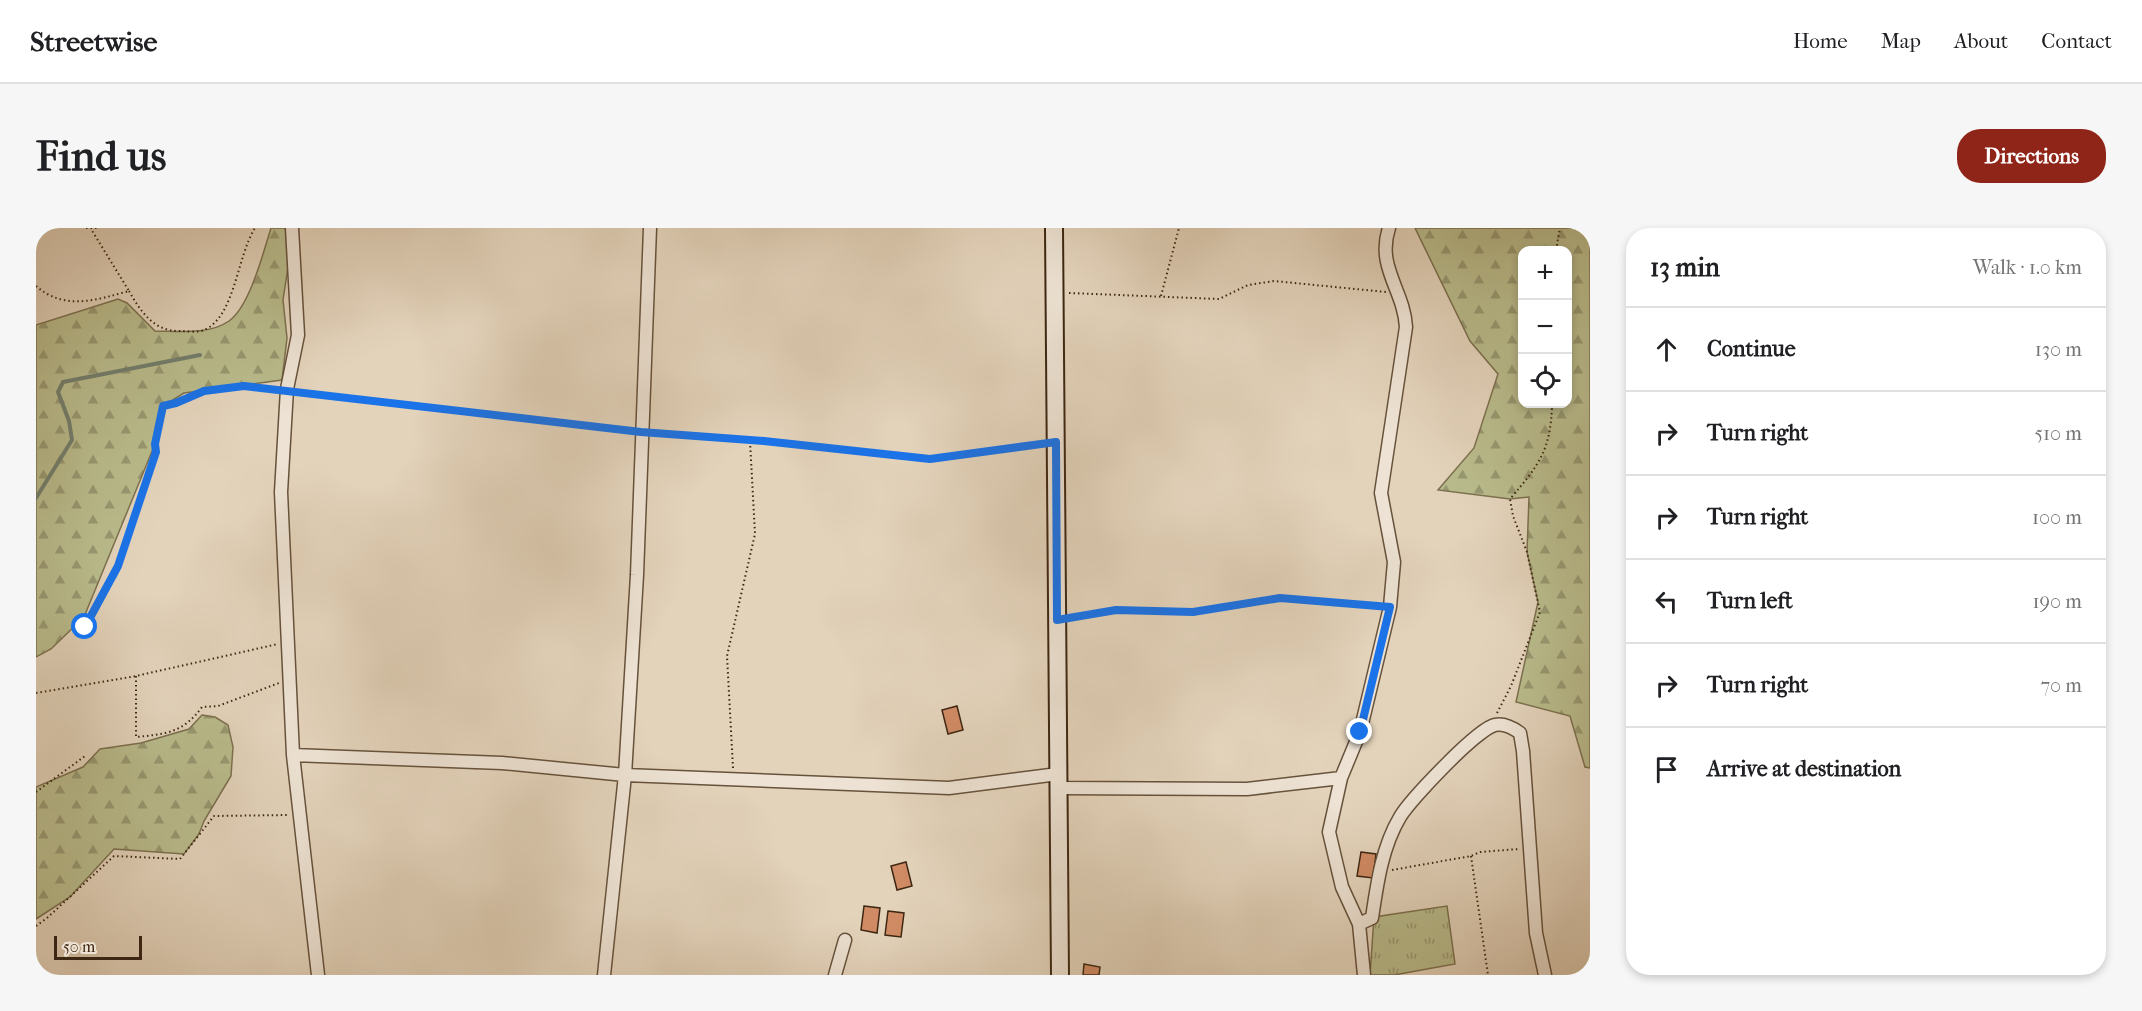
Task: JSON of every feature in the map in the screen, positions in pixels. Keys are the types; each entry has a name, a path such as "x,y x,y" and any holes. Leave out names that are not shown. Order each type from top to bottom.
{"street":[{"path":"292,228 298,335 287,389 281,492 293,755 318,975"},
{"path":"604,975 625,775 637,575 650,228"},
{"path":"1054,228 1060,975"},
{"path":"1364,975 1359,924 1342,887 1329,832 1341,778 1360,732 1390,607 1394,562 1381,492 1406,327 1405,311 1386,268 1385,241 1389,228"},
{"path":"1359,924 1372,918 1387,844 1401,815 1450,760 1494,725 1505,725 1520,733 1536,933 1545,975"},
{"path":"293,755 491,762 625,775 949,788 1058,781 1247,789 1341,778"},
{"path":"835,975 845,940"}],"path":[{"path":"86,228 98,228"},
{"path":"91,229 141,312 156,326 173,332 204,331 225,313 236,272 255,228"},
{"path":"1161,296 1179,228"},
{"path":"1557,246 1560,228"},
{"path":"1054,292 1219,299 1248,285 1274,281 1399,294"},
{"path":"36,286 48,297 80,304 129,291"},
{"path":"85,627 118,566 156,452 155,444 163,406 204,391 244,386 287,389 413,407 641,432 930,459 1056,442"},
{"path":"1494,725 1500,704 1511,686 1540,612 1527,552 1513,516 1510,499 1541,462 1552,427 1552,408"},
{"path":"733,779 727,657 755,534 750,441"},
{"path":"1057,620 1116,610 1193,612 1280,598 1390,607"},
{"path":"36,693 136,676 289,642"},
{"path":"136,676 136,737 168,734 191,722 201,707 218,706 291,679"},
{"path":"36,792 85,756"},
{"path":"36,926 114,856 180,859 214,816 300,814"},
{"path":"1380,872 1471,856 1479,852 1531,848"},
{"path":"1471,856 1488,975"}],"green space":[{"path":"271,228 294,228 283,300 287,338 282,380 184,393 163,406 155,444 84,617 51,649 36,657 36,325 118,299 127,303 155,331 193,331 221,325 237,314 243,304 255,278"},
{"path":"1415,228 1590,228 1590,768 1585,767 1570,716 1516,702 1538,602 1527,552 1529,497 1510,499 1438,490 1474,448 1498,374 1470,341"},
{"path":"202,715 215,717 228,725 233,747 231,776 204,821 199,834 184,854 114,849 70,897 36,919 36,787 83,767 100,749 141,743 189,729"},
{"path":"1447,906 1455,964 1394,975 1370,975 1374,917"}],"building":[{"path":"957,706 963,730 948,734 942,710"},
{"path":"1361,852 1376,854 1373,878 1357,876"},
{"path":"906,862 912,886 897,890 891,866"},
{"path":"864,906 880,908 877,933 861,930"},
{"path":"888,911 904,913 901,937 885,935"},
{"path":"1084,964 1100,967 1099,975 1083,975"}],"waterway":[{"path":"36,498 72,440 69,421 58,392 63,382 200,355"}],"route":[{"path":"85,627 118,566 156,452 155,444 163,406 204,391 244,386 287,389 413,407 641,432 764,441 930,459 964,457 1056,442 1057,620 1116,610 1193,612 1280,598 1390,607 1360,732"}]}
